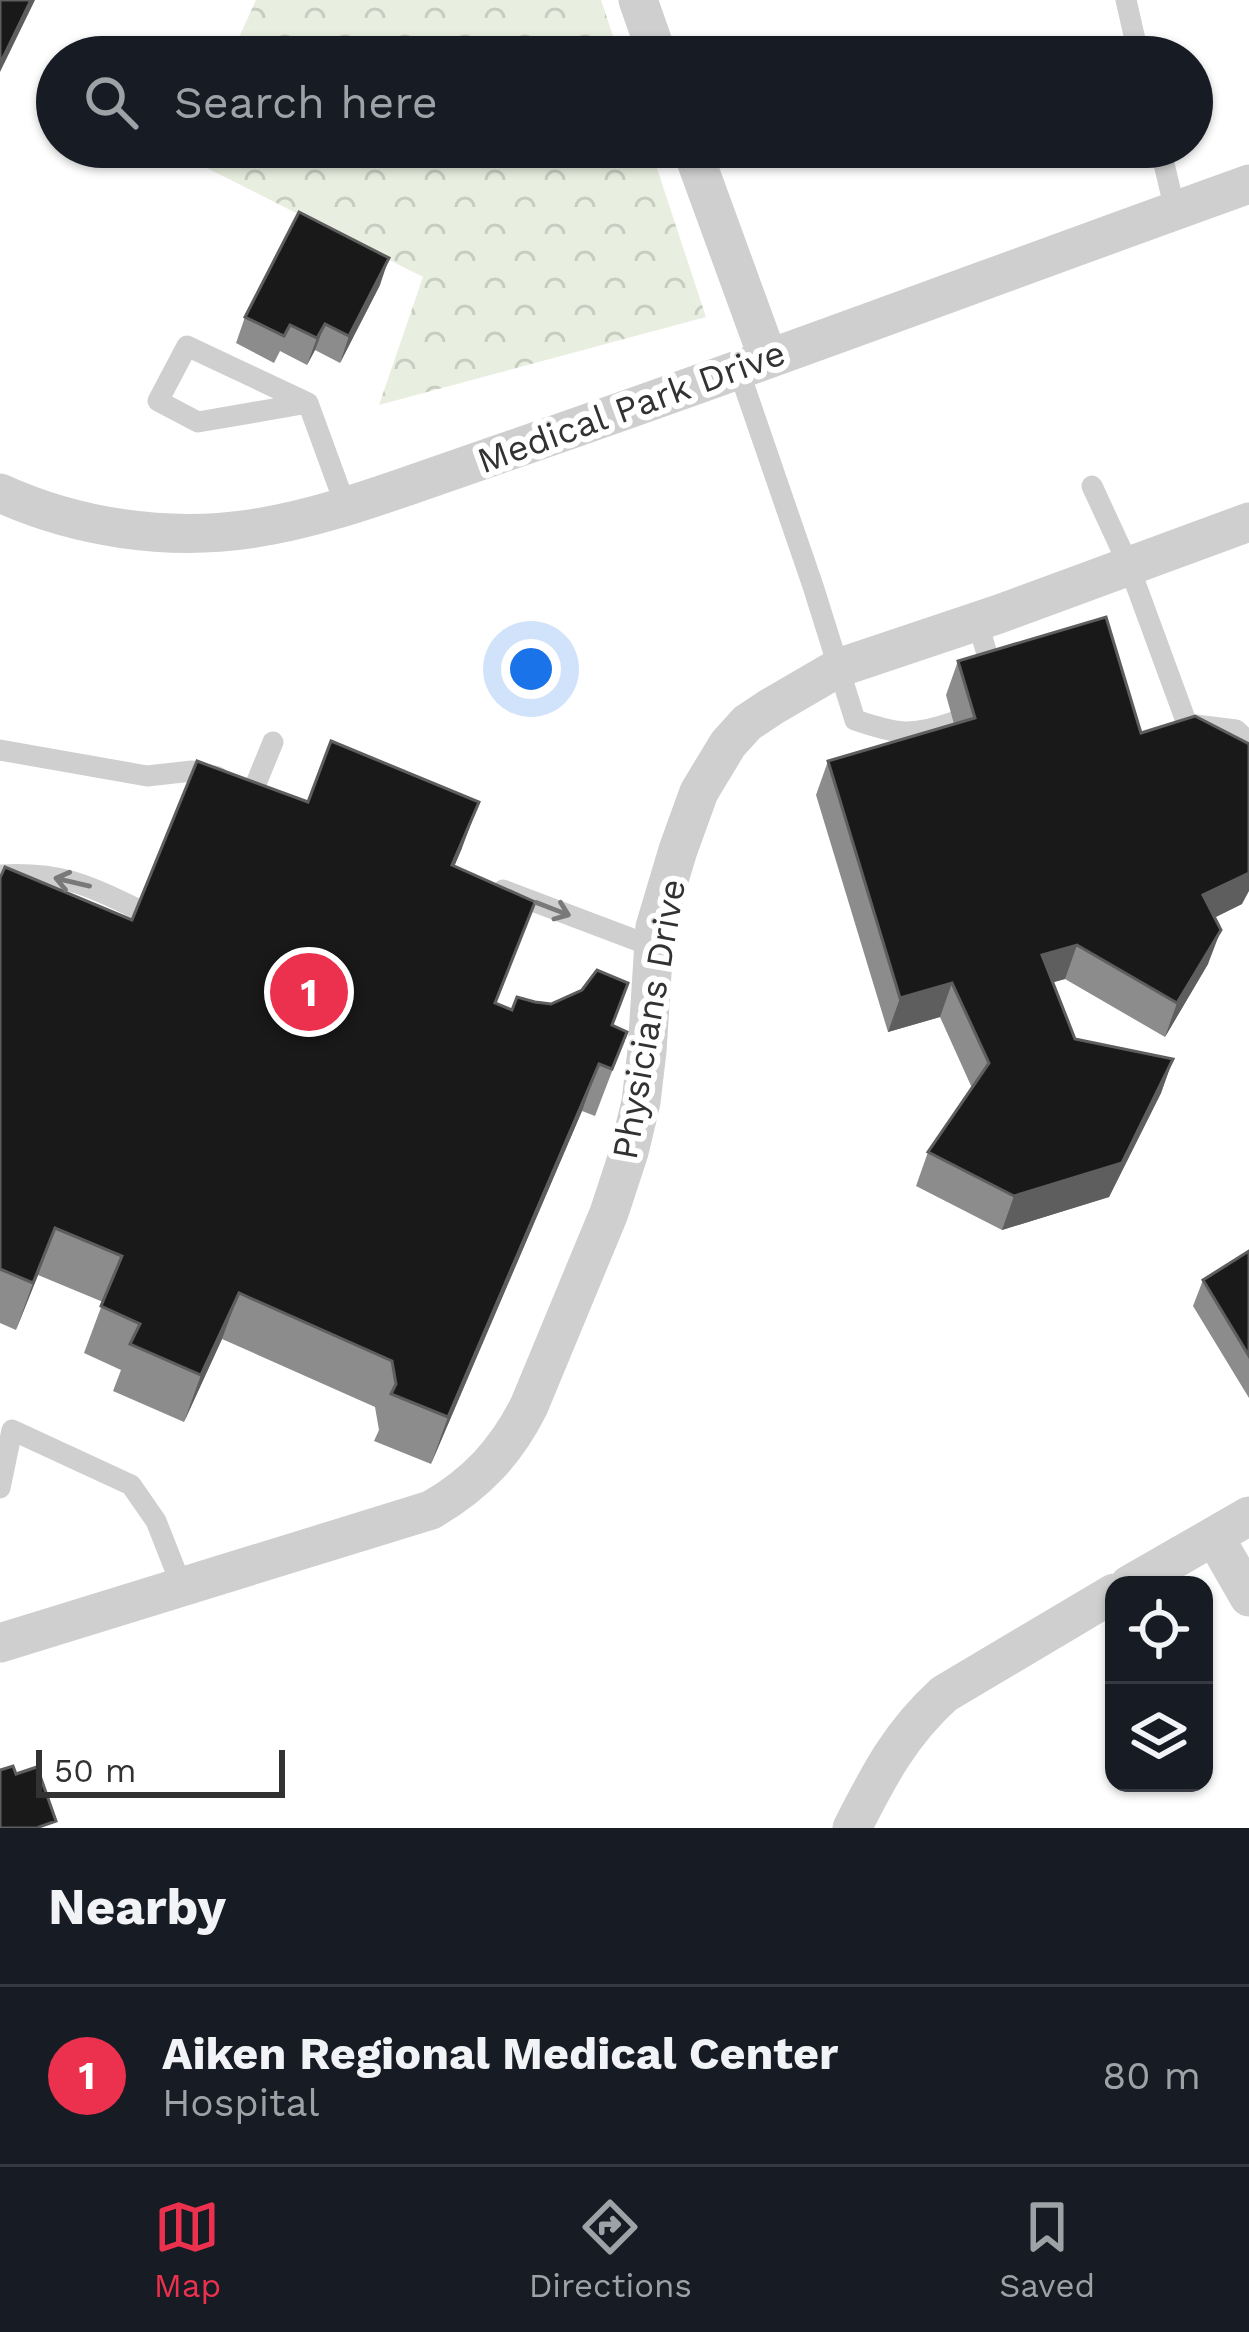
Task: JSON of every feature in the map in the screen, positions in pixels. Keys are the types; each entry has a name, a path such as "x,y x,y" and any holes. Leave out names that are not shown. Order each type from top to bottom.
{"street":[{"path":"638,0 651,36"},
{"path":"697,168 753,364"},
{"name":"Medical Park Drive","path":"0,494 71,519 165,532 252,529 346,507 1249,184"},
{"name":"Physicians Drive","path":"0,1643 431,1510 475,1480 497,1459 530,1406 601,1235 641,1102 656,927 678,850 712,767 728,743 747,724 838,668 1249,522"},
{"path":"1145,1576 1249,1516"},
{"path":"1214,1536 1249,1597"},
{"path":"853,1828 900,1740 944,1694 1105,1598"}],"lane":[{"path":"1126,0 1134,36"},
{"path":"1165,168 1175,210"},
{"path":"308,404 198,422 158,401 187,346 308,404 346,507"},
{"path":"753,364 855,719 897,734 954,722"},
{"path":"1092,486 1129,566 1187,724 1236,730 1249,742"},
{"path":"977,622 995,681"},
{"path":"237,829 263,792 273,742"},
{"path":"0,750 147,776 193,771 263,792"},
{"path":"0,875 65,878 139,910"},
{"path":"475,879 654,946"},
{"path":"0,1488 6,1428 131,1485 156,1521 182,1587"}],"green space":[{"path":"256,0 601,0 613,36 240,36"},
{"path":"207,168 657,168 706,317 379,405 423,277"}],"building":[{"path":"0,0 31,0 0,64"},
{"path":"299,212 389,258 349,336 325,324 317,338 290,325 284,336 245,317"},
{"path":"1106,617 1141,733 1195,716 1249,744 1249,873 1203,895 1221,930 1177,1003 1077,945 1042,955 1075,1039 1173,1059 1122,1163 1014,1196 928,1152 989,1063 952,983 900,998 828,761 975,718 958,661"},
{"path":"331,741 479,802 452,865 535,902 495,1003 512,1010 517,997 551,1004 582,990 597,970 628,983 612,1025 627,1032 612,1069 599,1064 448,1417 391,1394 396,1384 392,1361 239,1293 201,1375 130,1344 140,1324 101,1306 122,1256 55,1228 33,1283 0,1269 0,878 5,867 132,920 197,761 308,802"},
{"path":"1249,1251 1249,1356 1203,1280"},
{"path":"13,1766 16,1774 37,1767 56,1821 39,1828 0,1828 0,1770"}],"place":[{"name":"Aiken Regional Medical Center","path":"309,992"}]}
